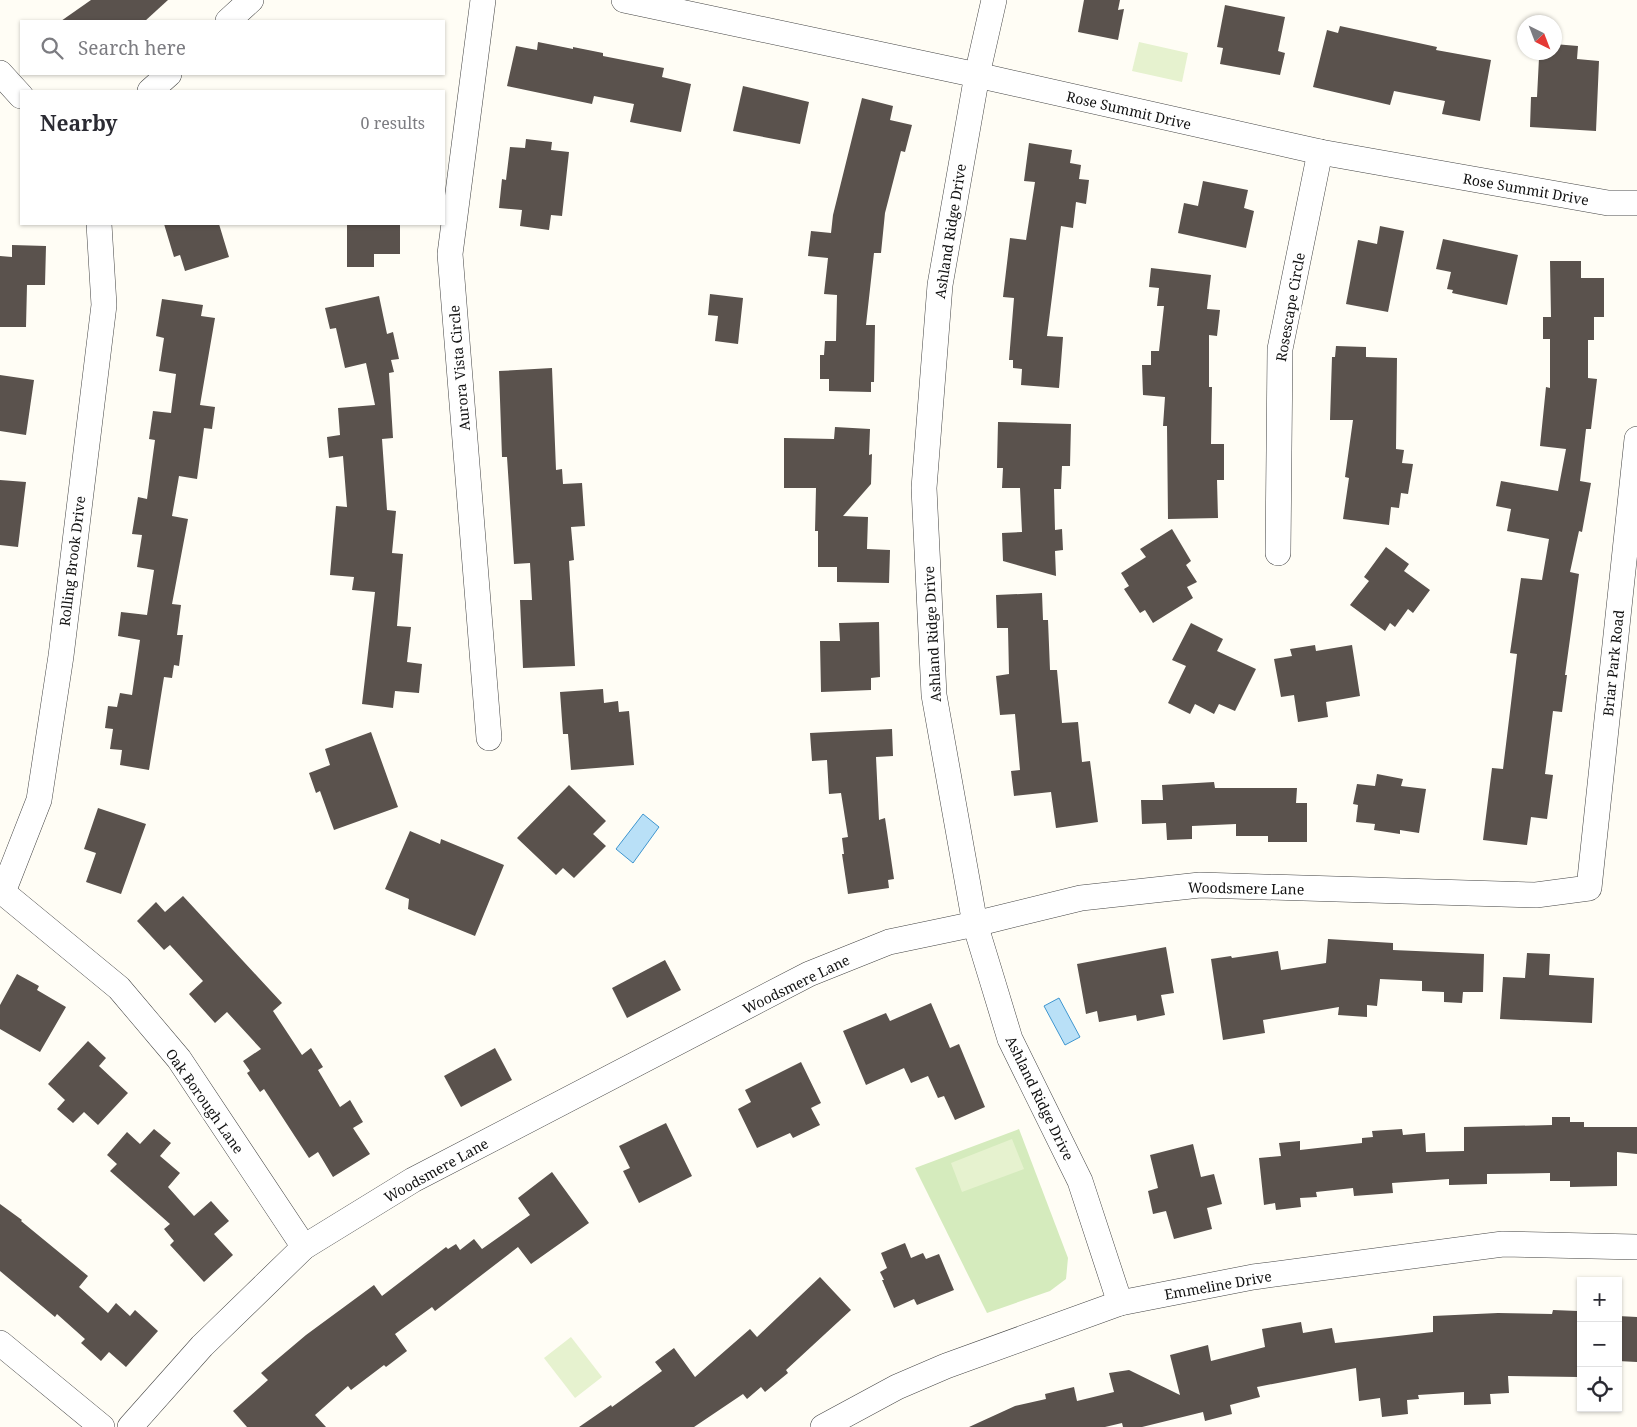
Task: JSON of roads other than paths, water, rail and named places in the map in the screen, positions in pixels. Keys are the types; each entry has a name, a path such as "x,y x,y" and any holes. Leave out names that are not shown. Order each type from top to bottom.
{"street":[{"path":"229,20 251,0"},
{"name":"Aurora Vista Circle","path":"483,0 450,254 489,738"},
{"name":"Rose Summit Drive","path":"624,0 977,75 1320,152 1608,203 1637,203"},
{"name":"Ashland Ridge Drive","path":"994,0 977,75 940,285 924,488 934,695 975,924 1010,1039 1080,1181 1120,1303"},
{"path":"0,73 20,95"},
{"path":"151,90 169,75"},
{"name":"Rosescape Circle","path":"1278,553 1280,349 1320,152"},
{"name":"Rolling Brook Drive","path":"2,891 40,800 61,656 104,304 99,225"},
{"name":"Briar Park Road","path":"1589,888 1637,439"},
{"name":"Woodsmere Lane","path":"130,1427 202,1346 304,1247 413,1180 809,974 889,942 975,924 1081,898 1200,885 1536,895 1589,888"},
{"name":"Oak Borough Lane","path":"2,891 119,988 179,1059 304,1247"},
{"name":"Emmeline Drive","path":"823,1427 905,1383 946,1366 1120,1303 1253,1277 1503,1244 1637,1246"},
{"path":"0,1342 102,1427"}],"water":[{"path":"643,814 659,827 633,863 616,849"},
{"path":"1059,998 1080,1037 1065,1045 1044,1006"}]}
